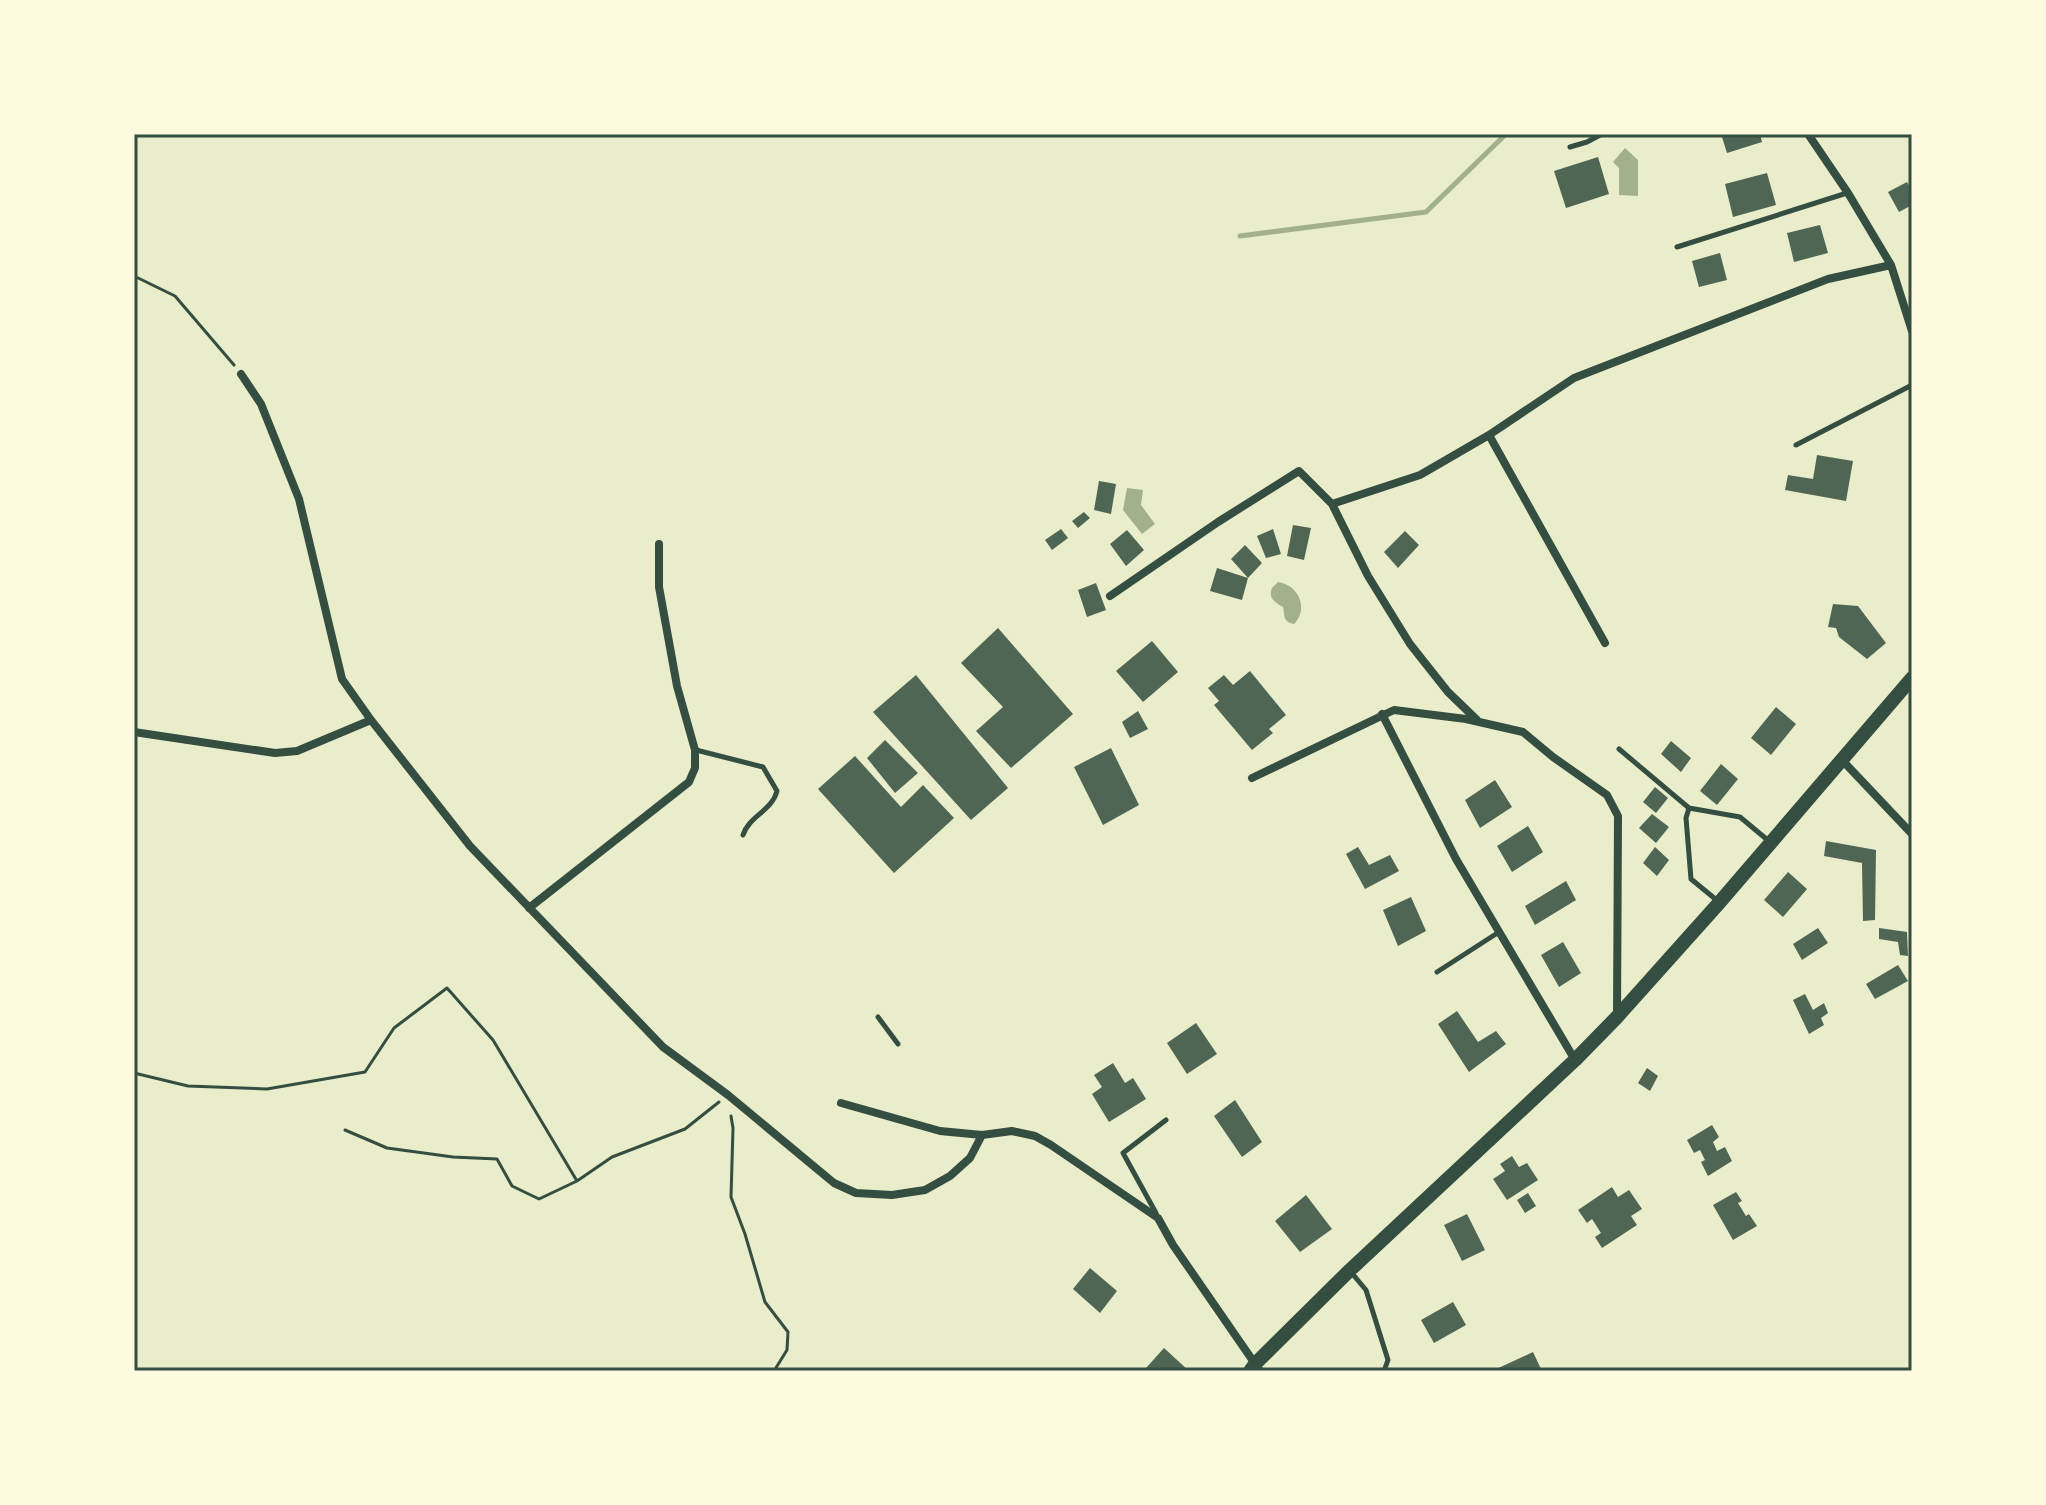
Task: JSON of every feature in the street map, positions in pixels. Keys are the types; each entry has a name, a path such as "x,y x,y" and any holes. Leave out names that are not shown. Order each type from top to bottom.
{"street":[{"path":"1808,134 1891,265 1912,331"},
{"path":"1332,504 1420,475 1489,435 1574,378 1828,279 1891,265"},
{"path":"241,374 261,404 299,499 342,679 470,846 663,1047 728,1095 834,1183 856,1193 892,1195 925,1190 950,1176 970,1158 982,1135"},
{"path":"1489,435 1605,643"},
{"path":"1110,596 1299,471 1332,504 1368,576 1410,644 1448,692 1479,723"},
{"path":"529,908 689,782 695,768 695,750 677,686 659,587 659,544"},
{"path":"841,1103 940,1131 982,1135 1012,1131 1035,1136 1051,1145 1158,1218 1255,1369 1350,1270 1617,1017 1912,678"},
{"path":"1252,778 1394,710 1466,719 1523,732 1607,795 1618,816 1617,1017"},
{"path":"1382,714 1456,859 1575,1060"},
{"path":"134,732 275,753 297,751 371,720"},
{"path":"1842,760 1912,834"}],"lane":[{"path":"1570,147 1602,134"},
{"path":"1677,247 1848,193"},
{"path":"1796,445 1912,385"},
{"path":"1619,749 1689,808 1740,817 1771,843"},
{"path":"695,750 763,767 770,777 777,791 774,802 746,826 743,835"},
{"path":"1689,808 1686,818 1691,879 1719,903"},
{"path":"1437,972 1499,932"},
{"path":"878,1017 898,1044"},
{"path":"1158,1218 1123,1153 1166,1120"},
{"path":"1350,1270 1366,1290 1388,1360 1384,1371"}],"path":[{"path":"134,276 175,296 241,374"},
{"path":"134,1073 188,1086 267,1089 365,1072 394,1028 447,988 493,1040 577,1181"},
{"path":"345,1130 387,1148 497,1159 512,1186 539,1199 577,1181 612,1157 685,1129 728,1095 733,1128 731,1197 765,1302 788,1332 787,1350 774,1371"}],"shaded area":[{"path":"1625,148 1638,160 1638,196 1619,195 1619,168 1613,162"},
{"path":"1127,488 1143,490 1141,505 1155,524 1142,534 1123,510"},
{"path":"1278,582 1291,588 1300,598 1301,612 1294,624 1286,620 1283,607 1272,598 1272,588"}],"building":[{"path":"1721,134 1760,134 1762,142 1727,153"},
{"path":"1598,157 1609,194 1566,208 1554,171"},
{"path":"1767,173 1776,205 1733,217 1725,184"},
{"path":"1907,182 1912,191 1912,205 1899,212 1888,192"},
{"path":"1820,225 1828,253 1794,262 1787,233"},
{"path":"1720,253 1727,280 1699,287 1692,261"},
{"path":"1817,455 1853,461 1846,501 1785,490 1788,475 1813,479"},
{"path":"1099,481 1116,484 1111,514 1094,510"},
{"path":"1084,512 1090,518 1078,528 1072,521"},
{"path":"1293,525 1311,528 1304,560 1287,556"},
{"path":"1061,529 1068,538 1052,550 1045,540"},
{"path":"1273,529 1281,554 1266,558 1257,536"},
{"path":"1127,530 1144,550 1126,566 1110,544"},
{"path":"1405,531 1419,545 1398,568 1384,552"},
{"path":"1245,545 1262,563 1248,578 1231,559"},
{"path":"1217,568 1248,578 1242,600 1210,591"},
{"path":"1096,583 1106,610 1087,617 1078,590"},
{"path":"1833,604 1858,606 1886,643 1867,659 1839,637 1836,628 1828,627"},
{"path":"998,628 1073,714 1011,768 976,731 1003,707 961,663"},
{"path":"1152,641 1178,672 1143,702 1116,671"},
{"path":"1250,671 1286,715 1269,729 1273,733 1252,750 1214,705 1219,701 1208,688 1224,675 1233,685"},
{"path":"916,675 1008,788 971,820 873,712"},
{"path":"1776,707 1796,724 1771,755 1751,738"},
{"path":"1138,711 1148,729 1130,738 1122,722"},
{"path":"885,740 918,773 895,793 867,758"},
{"path":"1671,741 1691,758 1681,772 1661,754"},
{"path":"1111,748 1139,805 1103,825 1074,767"},
{"path":"855,756 901,807 923,785 954,818 894,873 818,789"},
{"path":"1721,764 1738,779 1717,805 1700,791"},
{"path":"1495,780 1512,807 1480,828 1465,800"},
{"path":"1655,787 1668,798 1656,813 1643,802"},
{"path":"1652,814 1669,827 1656,843 1639,828"},
{"path":"1528,826 1543,852 1512,872 1497,846"},
{"path":"1826,841 1876,850 1875,920 1863,921 1862,863 1824,856"},
{"path":"1358,847 1369,865 1390,855 1399,871 1365,889 1346,854"},
{"path":"1655,847 1669,860 1657,876 1643,863"},
{"path":"1788,872 1807,889 1783,917 1764,900"},
{"path":"1566,881 1576,900 1535,925 1525,906"},
{"path":"1411,897 1426,931 1398,946 1383,910"},
{"path":"1818,928 1828,943 1802,960 1793,944"},
{"path":"1879,928 1907,932 1908,956 1900,955 1898,942 1879,939"},
{"path":"1563,942 1581,973 1559,987 1541,955"},
{"path":"1898,965 1908,981 1875,999 1866,984"},
{"path":"1805,994 1813,1010 1824,1003 1828,1013 1821,1018 1824,1025 1809,1034 1793,1000"},
{"path":"1457,1011 1478,1042 1496,1031 1506,1044 1469,1072 1438,1024"},
{"path":"1196,1023 1217,1054 1187,1074 1167,1043"},
{"path":"1113,1063 1125,1083 1133,1078 1146,1099 1109,1122 1092,1094 1102,1087 1094,1075"},
{"path":"1647,1068 1658,1076 1650,1091 1638,1083"},
{"path":"1235,1100 1262,1142 1242,1157 1214,1116"},
{"path":"1712,1125 1719,1137 1713,1142 1717,1151 1725,1147 1732,1161 1708,1176 1701,1162 1705,1160 1700,1150 1694,1153 1687,1140"},
{"path":"1512,1156 1519,1167 1527,1163 1538,1180 1507,1200 1493,1179 1505,1171 1500,1164"},
{"path":"1612,1187 1618,1197 1629,1190 1642,1209 1631,1216 1637,1225 1602,1248 1595,1237 1601,1233 1592,1219 1587,1223 1578,1210"},
{"path":"1736,1192 1746,1216 1749,1214 1757,1226 1733,1240 1713,1205"},
{"path":"1528,1193 1536,1206 1525,1213 1517,1200"},
{"path":"1306,1195 1332,1229 1300,1252 1275,1221"},
{"path":"1467,1214 1485,1250 1462,1261 1444,1225"},
{"path":"1090,1268 1117,1291 1100,1313 1073,1289"},
{"path":"1453,1302 1466,1325 1434,1343 1421,1320"},
{"path":"1164,1348 1189,1371 1150,1371 1146,1368"},
{"path":"1533,1352 1542,1371 1492,1371"}],"waterway":[{"path":"1240,236 1426,212 1506,134"}]}
